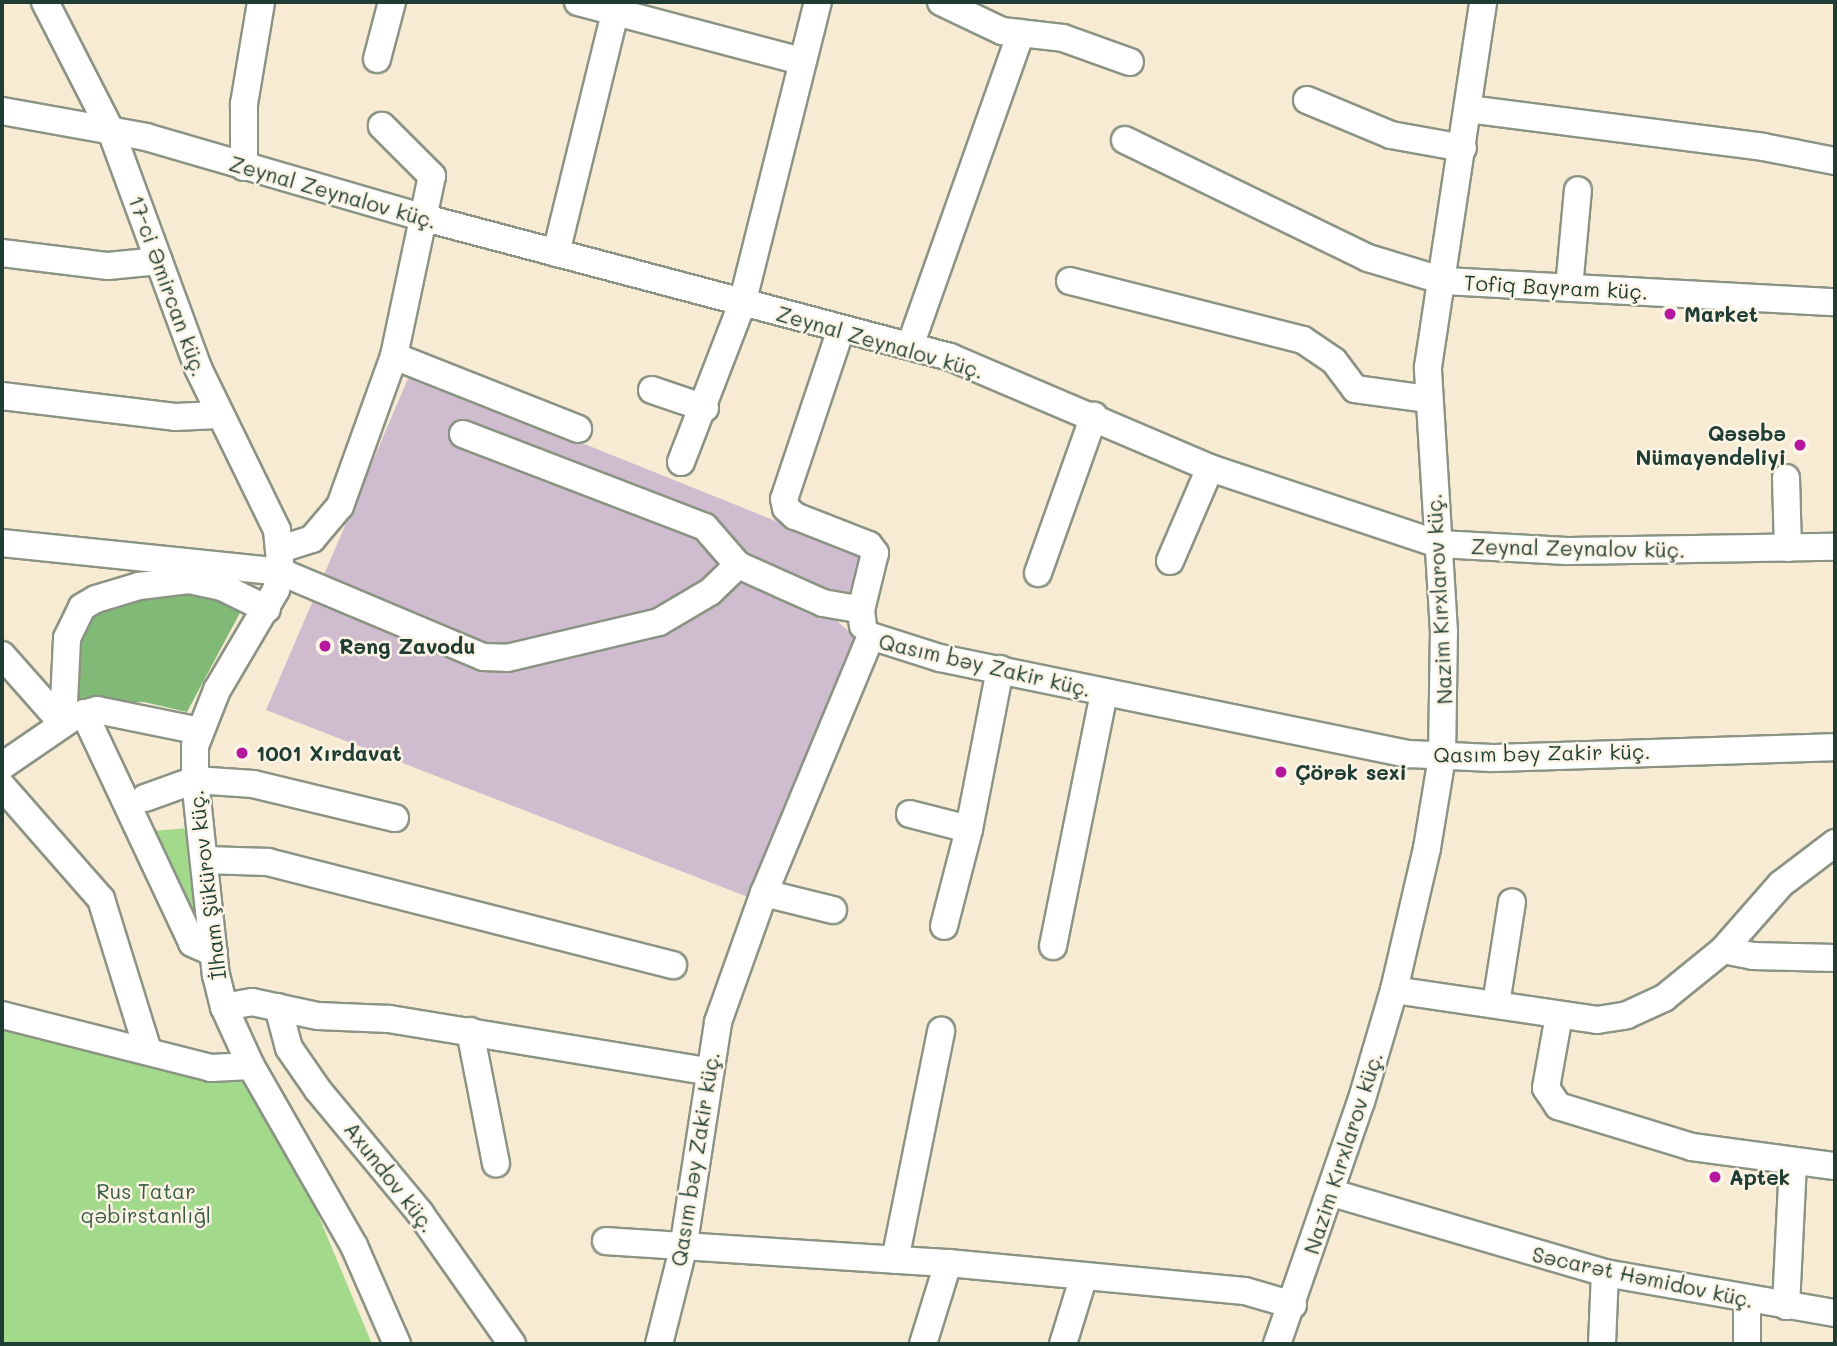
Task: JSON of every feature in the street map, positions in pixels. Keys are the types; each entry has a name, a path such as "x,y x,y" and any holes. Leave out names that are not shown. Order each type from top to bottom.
{"street":[{"name":"17-ci Əmircan küç.","path":"45,2 111,131 218,415 270,514 281,560"},
{"path":"377,59 392,2"},
{"path":"578,2 801,61"},
{"path":"681,462 705,408 742,304 818,2"},
{"path":"941,2 1002,31 1063,38 1130,62"},
{"name":"Nazim Kırxlarov küç.","path":"1277,1344 1332,1193 1394,990 1425,862 1442,757 1446,694 1428,367 1444,281 1483,2"},
{"path":"244,167 244,104 251,3"},
{"path":"556,253 615,12"},
{"path":"910,346 1021,33"},
{"path":"1307,100 1391,135 1463,148"},
{"path":"1468,109 1763,147 1835,161"},
{"name":"Zeynal Zeynalov küç.","path":"2,111 111,131 742,304 910,346 1094,416 1210,468 1439,544 1567,551 1835,547"},
{"path":"281,560 312,539 341,506 394,356 432,176 382,126"},
{"name":"Tofiq Bayram küç.","path":"1125,140 1368,258 1444,281 1835,302"},
{"path":"1569,288 1578,190"},
{"path":"2,253 108,266 159,261"},
{"path":"1070,281 1303,340 1334,361 1355,389 1428,399"},
{"path":"841,329 784,499 786,508 795,516 869,545 875,553 860,620 871,636"},
{"path":"394,356 578,429"},
{"path":"652,390 705,408"},
{"path":"2,397 175,417 218,415"},
{"path":"1038,573 1094,416"},
{"path":"463,434 705,527 738,565 823,603 861,610"},
{"path":"1171,561 1210,468"},
{"path":"1786,478 1788,548"},
{"path":"2,544 281,560 483,657 507,658 659,622 710,592 738,565"},
{"name":"İlham Şükürov küç.","path":"281,560 267,609 217,690 200,731 195,780 214,953 224,1007 251,1066 354,1246 397,1344"},
{"path":"74,718 67,638 82,607 96,599 139,586 189,580 222,587 267,609"},
{"name":"Qasım bəy Zakir küç.","path":"659,1344 683,1249 708,1071 730,981 871,636 940,658 1104,693 1442,757 1835,747"},
{"path":"2,655 74,718 192,943 214,953"},
{"path":"944,926 969,829 1000,669"},
{"path":"1053,946 1104,693"},
{"path":"2,766 74,718 121,712 200,731"},
{"path":"145,798 195,780 268,785 396,818"},
{"path":"2,786 102,899 147,1048"},
{"path":"910,814 969,829"},
{"path":"1394,990 1597,1020 1626,1015 1664,998 1723,950 1781,884 1835,843"},
{"path":"205,860 268,862 673,965"},
{"path":"764,893 833,910"},
{"path":"1496,1004 1512,902"},
{"path":"1723,950 1753,956 1835,958"},
{"path":"224,1007 252,1002 318,1016 389,1019 708,1071"},
{"name":"Axundov küç.","path":"278,1007 281,1028 296,1058 420,1213 512,1344"},
{"path":"1559,1014 1546,1088 1558,1106 1692,1147 1835,1166"},
{"path":"2,1016 147,1048 211,1068 251,1066"},
{"path":"470,1031 496,1163"},
{"path":"895,1260 941,1031"},
{"path":"1786,1306 1793,1161"},
{"name":"Səcarət Həmidov küç.","path":"1332,1193 1605,1273 1747,1300 1835,1313"},
{"path":"606,1241 683,1249 948,1263 1083,1279 1245,1292 1293,1306"},
{"path":"923,1344 948,1263"},
{"path":"1602,1344 1605,1273"},
{"path":"1063,1344 1076,1315 1083,1279"},
{"path":"1747,1300 1747,1344"}],"shaded area":[{"name":"Rəng Zavodu","path":"410,374 863,556 838,622 859,640 753,899 266,710"}],"green space":[{"path":"199,589 228,597 241,611 187,712 144,702 74,705 78,627 98,607 145,593"},
{"path":"190,828 203,935 152,831"},
{"name":"Rus Tatar qəbirstanlığl","path":"2,1028 264,1085 372,1344 2,1344"}],"place":[{"name":"Market","path":"1670,314"},
{"name":"Qəsəbə Nümayəndəliyi","path":"1800,445"},
{"name":"Rəng Zavodu","path":"325,646"},
{"name":"1001 Xırdavat","path":"242,753"},
{"name":"Çörək sexi","path":"1281,772"},
{"name":"Aptek","path":"1715,1177"}]}
